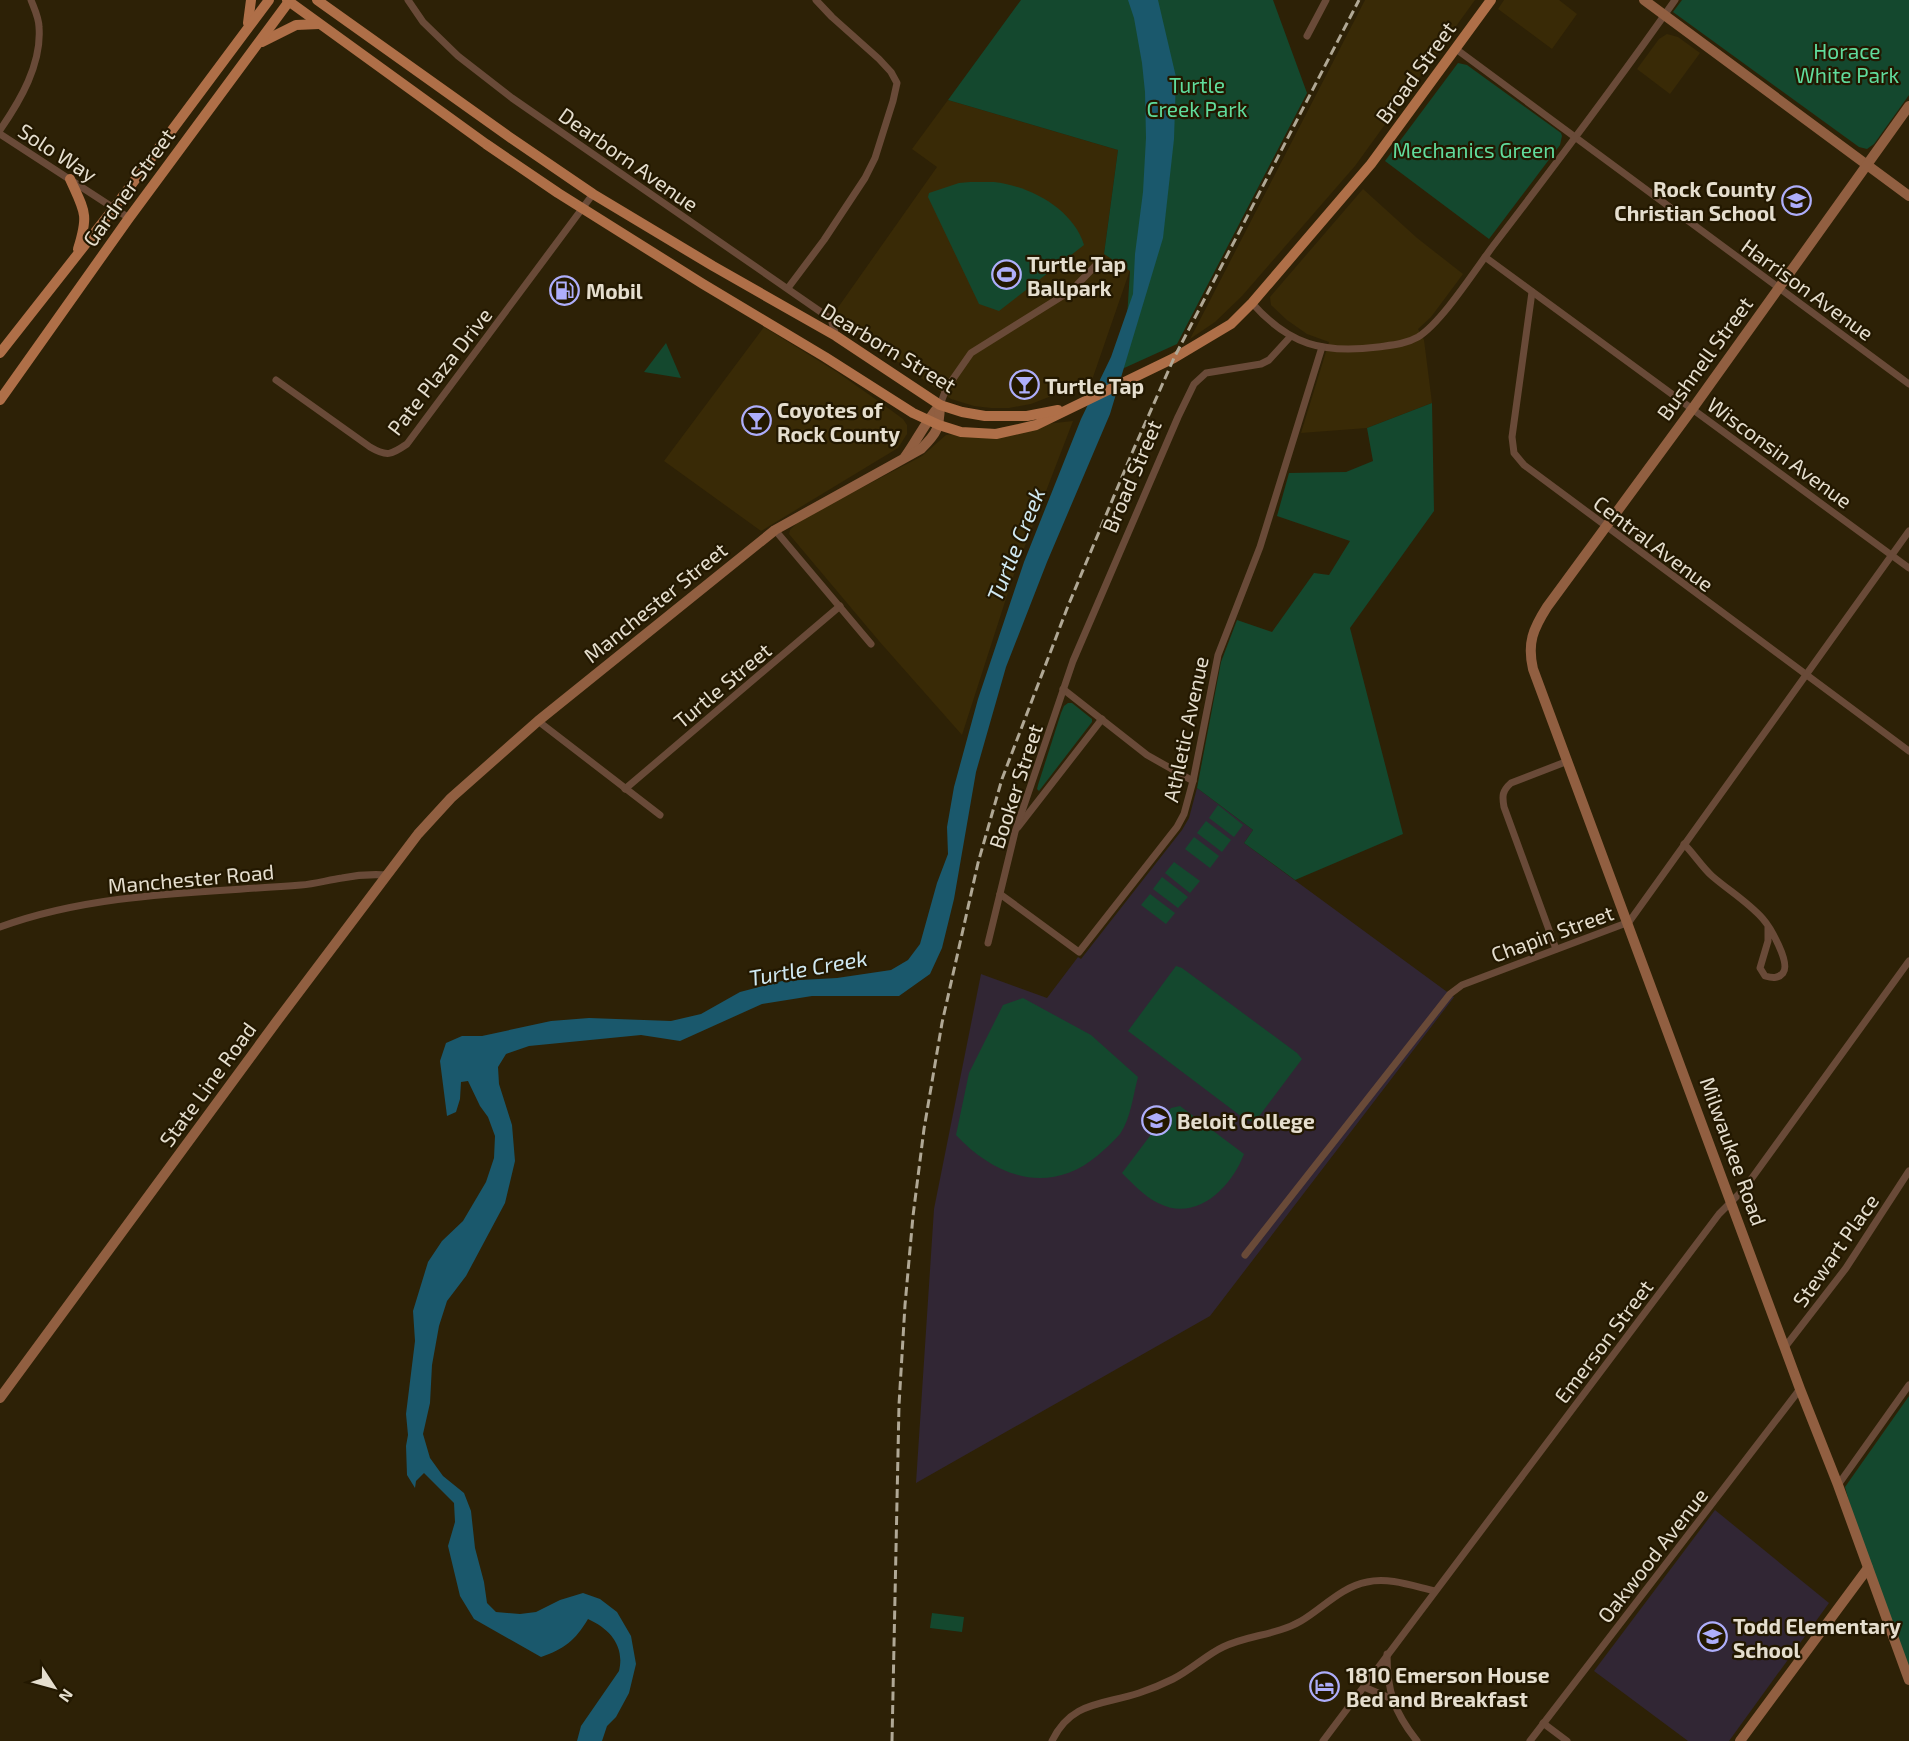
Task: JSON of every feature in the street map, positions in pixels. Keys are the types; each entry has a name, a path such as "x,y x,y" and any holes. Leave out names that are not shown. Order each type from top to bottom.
{"main road":[{"path":"247,29 251,0"},
{"name":"Gardner Street","path":"0,353 114,208 269,0"},
{"name":"Dearborn Street","path":"317,0 593,194 836,336 940,405 985,416 1027,416 1073,407"},
{"path":"328,0 333,11"},
{"name":"Broad Street","path":"1073,407 1174,358 1231,324 1252,303 1364,171 1491,0"},
{"name":"Gardner Street","path":"0,400 289,1"},
{"name":"Dearborn Street","path":"289,1 486,144 582,209 789,334 913,413 960,432 996,434 1036,425 1073,407"},
{"path":"256,46 296,24 319,24"},
{"path":"70,179 84,208 85,217 85,225 75,257"}],"street":[{"path":"0,132 26,85 37,54 39,25 31,0"},
{"name":"Dearborn Avenue","path":"408,0 423,22 458,56 512,98 831,319 836,336"},
{"path":"788,288 824,240 865,178 881,141 897,83 879,59 816,0"},
{"path":"1306,36 1326,0"},
{"path":"1644,0 1909,195"},
{"path":"1252,303 1290,337 1322,347 1346,350 1373,347 1399,344 1419,336 1434,323 1485,257 1576,137 1675,0"},
{"name":"Harrison Avenue","path":"1456,49 1909,384"},
{"name":"Bushnell Street","path":"1533,634 1547,607 1909,106"},
{"name":"Solo Way","path":"0,132 129,219"},
{"name":"Pate Plaza Drive","path":"276,380 370,447 384,454 391,454 398,450 407,444 593,194"},
{"name":"Wisconsin Avenue","path":"1485,257 1909,568"},
{"path":"939,425 940,405 946,389 971,353 1072,290 1097,264 1114,268"},
{"name":"Central Avenue","path":"1532,292 1512,437 1514,453 1524,465 1605,527 1909,751"},
{"name":"Broad Street","path":"1063,689 1160,457 1194,384 1206,373 1261,364 1269,360 1290,337"},
{"name":"Athletic Avenue","path":"1000,894 1079,952 1177,827 1184,814 1193,781 1218,655 1260,547 1322,347"},
{"name":"Manchester Street","path":"902,461 917,440 927,420 940,405"},
{"name":"Manchester Street","path":"451,798 538,721 775,530 921,449 939,425"},
{"path":"775,530 871,644"},
{"name":"Chapin Street","path":"1245,1255 1450,994 1461,985 1629,922 1909,531"},
{"name":"Turtle Street","path":"625,789 840,606"},
{"name":"Milwaukee Road","path":"1533,634 1530,655 1533,669 1909,1680"},
{"path":"1063,689 1148,755 1193,781"},
{"name":"Booker Street","path":"1000,894 1015,832 1063,689"},
{"path":"1015,832 1102,719"},
{"path":"538,721 660,815"},
{"path":"1556,949 1504,807 1503,792 1511,783 1568,761"},
{"name":"State Line Road","path":"0,1398 270,1030 418,834 451,798"},
{"path":"1684,844 1710,874 1763,919 1768,927 1782,953 1785,964 1782,975 1777,978 1766,976 1760,968 1768,941 1768,927"},
{"name":"Manchester Road","path":"0,927 51,910 125,899 200,891 305,885 361,875 387,875"},
{"path":"988,943 1000,894"},
{"name":"Emerson Street","path":"1323,1741 1712,1223 1744,1189 1909,961"},
{"name":"Stewart Place","path":"1785,1347 1846,1268 1909,1171"},
{"path":"1838,1485 1909,1385"},
{"name":"Oakwood Avenue","path":"1530,1741 1800,1389"},
{"path":"1740,1741 1868,1568"},
{"path":"1052,1741 1072,1714 1086,1707 1138,1693 1174,1678 1222,1647 1300,1622 1349,1588 1366,1582 1384,1580 1435,1591"},
{"path":"1388,1654 1387,1672 1392,1699 1401,1721 1417,1741"},
{"path":"1364,1687 1392,1699"},
{"path":"1543,1723 1567,1741"}],"shaded area":[{"path":"1365,0 1475,0 1355,166 1242,296 1215,322 1190,339"},
{"path":"1504,0 1559,0 1577,14 1552,49 1498,9"},
{"path":"1667,34 1678,37 1700,53 1670,94 1637,69 1659,39"},
{"path":"948,100 1118,150 1104,254 1130,270 1092,380 1031,404 991,408 951,399 832,316 937,167 912,149"},
{"path":"1363,189 1417,238 1463,274 1431,317 1418,329 1424,340 1432,403 1367,428 1301,433 1329,342 1307,334 1287,320 1271,305 1270,297"},
{"path":"764,327 837,372 903,419 907,425 907,434 898,448 761,531 664,461"},
{"path":"1073,421 1013,577 962,735 789,534 790,530 800,520 922,456 946,435"},
{"name":"Beloit College","path":"1197,788 1253,830 1244,843 1454,997 1210,1316 916,1483 934,1209 981,974 1047,998 1078,957 1081,959 1182,830 1189,818"},
{"name":"Todd Elementary School","path":"1715,1510 1829,1603 1729,1741 1688,1741 1594,1671"}],"green space":[{"name":"Turtle Creek Park","path":"1021,0 1273,0 1307,93 1177,344 1122,369 1130,271 1104,254 1118,150 948,100"},
{"name":"Horace White Park","path":"1682,0 1909,0 1909,95 1874,144 1867,149 1859,147 1673,12"},
{"name":"Mechanics Green","path":"1458,63 1467,65 1561,133 1562,136 1560,145 1489,239 1385,161"},
{"name":"Turtle Tap Ballpark","path":"959,183 1008,184 1048,201 1070,221 1084,245 999,311 979,304 928,197 929,193"},
{"path":"666,343 681,378 644,372"},
{"path":"1432,403 1434,511 1350,628 1403,834 1295,880 1244,843 1253,830 1197,788 1221,662 1237,620 1272,632 1314,573 1329,575 1350,541 1277,516 1289,473 1346,472 1373,461 1367,428"},
{"path":"1068,703 1072,703 1092,719 1092,722 1039,791 1038,785 1061,713"},
{"path":"1218,805 1243,825 1234,837 1209,818"},
{"path":"1206,821 1231,840 1222,852 1197,833"},
{"path":"1194,837 1219,856 1210,868 1185,849"},
{"path":"1174,862 1200,881 1190,893 1165,873"},
{"path":"1162,877 1188,897 1178,908 1153,889"},
{"path":"1150,894 1175,913 1166,924 1141,905"},
{"path":"1176,966 1182,968 1302,1059 1254,1123 1242,1117 1128,1031"},
{"path":"1023,998 1091,1035 1138,1077 1129,1114 1120,1134 1097,1156 1079,1168 1060,1176 1042,1178 1005,1171 971,1150 956,1135 969,1073 1003,1005"},
{"path":"1180,1106 1244,1154 1238,1167 1221,1190 1210,1199 1186,1209 1172,1208 1158,1203 1139,1190 1122,1173 1171,1108"},
{"path":"1909,1396 1909,1680 1868,1568 1845,1487"},
{"path":"932,1613 964,1617 962,1632 930,1628"}],"water":[{"path":"1128,0 1158,0 1176,77 1174,139 1163,238 1110,414 1047,562 1006,667 976,772 954,899 942,948 930,974 899,996 812,996 762,1004 680,1041 641,1035 529,1046 506,1054 498,1067 499,1084 512,1125 515,1161 505,1203 466,1276 447,1301 439,1326 432,1365 430,1403 423,1434 430,1458 443,1476 464,1493 471,1511 475,1548 487,1603 496,1612 520,1614 536,1612 560,1600 583,1593 600,1599 617,1612 631,1636 636,1664 629,1693 616,1717 607,1726 602,1741 577,1741 581,1726 619,1671 620,1654 614,1639 603,1628 588,1619 568,1643 541,1657 474,1619 460,1596 448,1546 455,1522 454,1503 424,1473 416,1481 415,1488 407,1475 406,1414 415,1341 413,1311 428,1262 442,1241 463,1221 486,1182 494,1158 495,1136 488,1117 468,1081 461,1082 460,1099 456,1112 447,1116 440,1061 446,1043 462,1036 482,1036 551,1021 589,1018 671,1021 701,1014 740,992 782,981 837,978 891,970 908,960 920,944 937,883 948,854 947,827 954,787 978,699 1024,562 1081,419 1111,357 1133,294 1146,138 1142,63 1134,18"}],"railway":[{"path":"892,1741 899,1405 913,1216 924,1129 942,1023 978,863 1002,779 1068,606 1132,453 1174,358 1359,0"}],"place":[{"name":"Rock County Christian School","path":"1797,200"},
{"name":"Turtle Tap Ballpark","path":"1006,275"},
{"name":"Mobil","path":"565,290"},
{"name":"Turtle Tap","path":"1024,385"},
{"name":"Coyotes of Rock County","path":"756,421"},
{"name":"Beloit College","path":"1156,1120"},
{"name":"Todd Elementary School","path":"1712,1637"},
{"name":"1810 Emerson House Bed and Breakfast","path":"1325,1686"}],"water label":[{"name":"Turtle Creek","path":"1015,544"},
{"name":"Turtle Creek","path":"808,967"}]}
